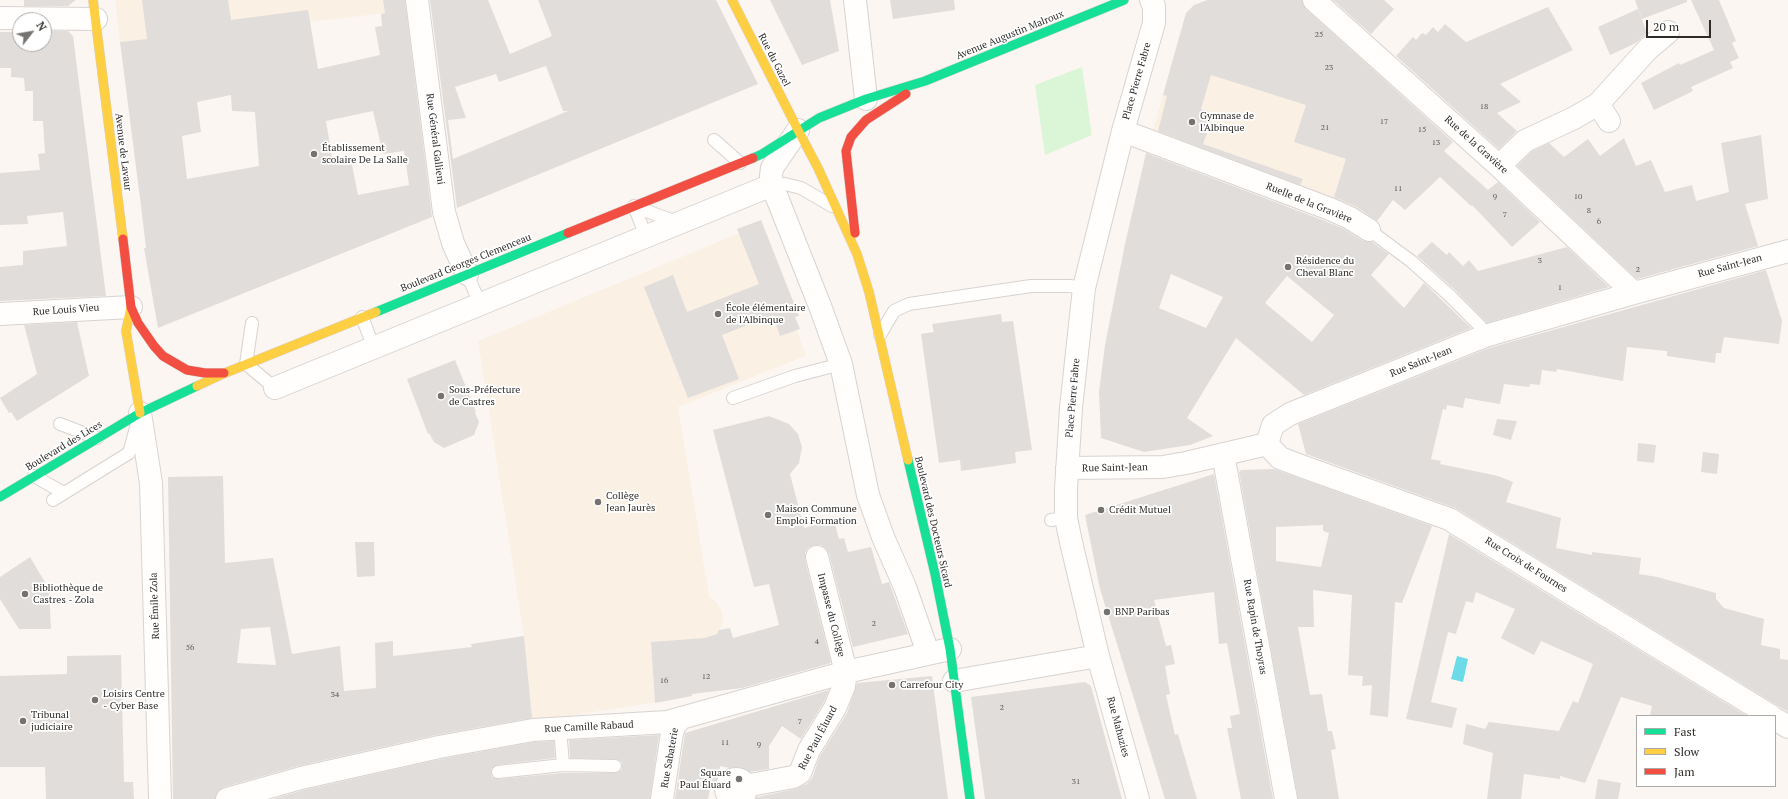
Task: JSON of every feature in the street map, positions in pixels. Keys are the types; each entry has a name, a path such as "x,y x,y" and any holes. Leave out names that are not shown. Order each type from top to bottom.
{"main road":[{"name":"Rue du Gazel","path":"732,0 798,130"},
{"name":"Avenue Augustin Malroux","path":"925,81 1124,0"},
{"name":"Avenue de Lavaur","path":"94,10 131,307 138,323 154,346 163,356 174,364 187,370 225,373"},
{"name":"Boulevard Georges Clemenceau","path":"140,414 246,364 762,154 819,118 866,99 925,81"},
{"name":"Boulevard des Docteurs Sicard","path":"925,81 866,120 851,137 846,151 857,254 879,336 950,650 970,799"},
{"name":"Boulevard des Docteurs Sicard","path":"798,130 837,209 857,254"},
{"name":"Avenue de Lavaur","path":"131,307 126,331 140,414"},
{"name":"Boulevard des Lices","path":"0,497 97,438 140,414"}],"street":[{"name":"Rue Général Gallieni","path":"417,0 444,212 453,243 467,274"},
{"path":"854,0 866,99"},
{"name":"Place Pierre Fabre","path":"1098,656 1059,519 1066,489 1071,408 1084,288 1122,132 1154,23 1154,6 1151,0"},
{"name":"Rue de la Gravière","path":"1314,0 1499,166 1634,293"},
{"path":"0,18 94,10"},
{"path":"1499,166 1525,141 1574,118 1603,113 1648,49 1668,32"},
{"path":"798,130 772,168 772,185 820,306 841,364 871,502 883,538 905,587 928,653"},
{"name":"Ruelle de la Gravière","path":"1122,132 1330,209 1350,218 1369,230"},
{"path":"275,388 772,185"},
{"name":"Rue Saint-Jean","path":"1067,468 1162,467 1268,444 1273,425 1290,414 1484,336 1788,251"},
{"name":"Rue Louis Vieu","path":"0,314 131,307"},
{"name":"Rue Émile Zola","path":"140,414 151,483 160,799"},
{"name":"Rue Croix de Fournes","path":"1268,444 1280,458 1449,519 1769,715"},
{"name":"Rue Rapin de Thoyras","path":"1223,454 1286,799"},
{"name":"Impasse du Collège","path":"816,557 846,672"},
{"name":"Rue Camille Rabaud","path":"227,799 301,778 439,747 533,730 667,722 846,672 928,653 950,650"},
{"path":"954,681 1098,656"},
{"name":"Rue Mahuzies","path":"1098,656 1138,799"},
{"name":"Rue Paul Éluard","path":"745,786 793,776 800,773 809,750 835,708 844,686 846,672"},
{"name":"Rue Sabaterie","path":"662,799 672,733 675,725 681,718"},
{"path":"1776,720 1788,727"}],"lane":[{"path":"714,140 740,163"},
{"path":"772,185 785,184 801,188 837,209"},
{"path":"634,206 680,223"},
{"path":"634,206 646,236"},
{"name":"Ruelle de la Gravière","path":"1369,230 1411,261 1449,295 1480,326 1484,336"},
{"path":"467,274 480,304"},
{"path":"879,336 894,311 931,295 990,287 1070,286 1084,288"},
{"path":"362,317 374,348"},
{"path":"252,323 246,364 275,388"},
{"path":"733,398 795,376 841,364"},
{"path":"53,500 129,452 140,414"},
{"path":"60,424 97,438"},
{"path":"34,476 64,493"},
{"path":"560,728 563,765"},
{"path":"498,772 563,765 615,766"}],"shaded area":[{"name":"Établissement scolaire De La Salle","path":"115,0 405,0 385,13 310,22 347,251 306,268 301,191 229,31 120,42"},
{"path":"1179,36 1327,80 1354,51 1387,80 1368,104 1383,157 1358,219 1151,138"},
{"name":"Collège Jean Jaurès","path":"759,225 805,356 678,407 709,597 715,601 722,611 723,624 717,634 704,638 651,642 655,702 532,722 524,636 478,341"}],"green space":[{"path":"1082,67 1092,135 1045,155 1035,85"}],"water":[{"path":"1457,656 1468,659 1463,682 1451,679"}],"building":[{"path":"24,0 76,0 68,6 24,6"},
{"path":"142,0 228,0 231,20 308,10 318,69 380,55 375,27 382,26 381,14 385,13 383,0 405,0 432,217 158,328 144,248 146,248 120,42 147,39","holes":["231,95 232,111 255,112 259,166 187,179 182,136 201,132 197,102","373,111 383,154 404,151 409,185 358,195 351,160 333,164 326,121"]},
{"path":"430,0 488,0 510,54 552,36 538,0 716,0 758,84 457,208","holes":["546,66 563,111 568,111 453,159 448,120 466,118 455,87 496,74 499,82"]},
{"path":"770,0 830,0 839,51 802,65"},
{"path":"890,0 954,0 955,10 893,19"},
{"path":"1207,0 1302,0 1306,9 1453,142 1444,151 1488,190 1498,182 1540,222 1512,247 1472,205 1471,206 1440,177 1405,210 1393,200 1377,221 1357,207 1334,197 1346,159 1294,142 1306,105 1211,75 1201,109 1214,114 1203,144 1303,179 1300,185 1158,131 1167,96 1163,95 1186,13 1194,5"},
{"path":"1333,0 1384,0 1394,9 1371,34"},
{"path":"1635,0 1687,0 1687,2 1642,19"},
{"path":"1691,0 1719,0 1736,41 1732,43 1739,58 1730,62 1733,68 1691,87 1693,91 1654,110 1641,83 1679,63 1680,65 1714,50"},
{"path":"1548,7 1573,50 1500,84 1521,102 1497,113 1517,131 1499,149 1396,56 1413,37 1416,40 1422,33 1426,35 1433,27 1438,32 1445,24 1466,42"},
{"path":"1638,9 1647,33 1636,43 1610,55 1598,27"},
{"path":"52,31 68,31 73,36 106,296 0,301 0,267 23,265 23,251 67,246 63,212 27,216 28,224 0,225 0,173 40,170 38,154 45,153 43,121 33,121 33,91 25,91 24,78 11,77 11,68 0,68 0,32 12,32 12,52 52,52"},
{"path":"1761,135 1768,199 1745,204 1758,246 1637,279 1517,166 1532,151 1549,143 1564,157 1588,139 1600,156 1624,138 1636,166 1651,160 1665,192 1692,185 1696,201 1729,192 1721,143"},
{"path":"1146,153 1325,221 1344,229 1363,241 1372,242 1389,254 1371,275 1404,308 1424,283 1471,328 1304,395 1236,338 1187,418 1213,436 1190,445 1144,452 1101,438 1099,392 1105,345 1125,244","holes":["1171,274 1223,297 1206,328 1159,308","1287,276 1334,315 1312,342 1265,303"]},
{"path":"761,220 799,316 795,317 800,329 780,336 773,315 722,335 739,379 688,398 644,287 673,275 687,312 759,284 737,229"},
{"path":"1432,242 1447,255 1449,252 1463,266 1469,260 1478,271 1567,247 1609,287 1487,323 1454,289 1417,256"},
{"path":"1766,270 1782,321 1779,344 1724,337 1721,353 1716,353 1715,363 1667,356 1667,351 1627,347 1623,381 1557,369 1556,372 1542,370 1540,385 1530,384 1529,387 1504,384 1500,404 1465,398 1463,408 1447,405 1446,410 1443,409 1431,459 1441,461 1440,464 1498,476 1513,482 1506,502 1561,518 1556,548 1592,555 1592,552 1641,558 1639,574 1657,577 1716,593 1716,599 1724,608 1764,619 1761,645 1780,649 1780,659 1788,660 1788,712 1455,508 1306,454 1298,424 1489,348"},
{"path":"1001,314 1002,322 1013,321 1032,450 1015,452 1016,463 961,471 960,460 939,463 921,334 934,332 932,324"},
{"path":"77,322 89,376 17,421 11,412 9,413 0,398 37,374 24,325"},
{"name":"Sous-Préfecture de Castres","path":"455,360 479,422 474,435 444,448 434,442 429,433 428,434 407,379"},
{"path":"769,416 789,424 798,434 802,447 799,463 790,474 804,528 834,520 839,539 844,538 848,552 871,547 882,584 889,582 908,634 853,647 829,554 821,545 814,545 808,548 805,553 805,560 831,663 742,688 692,694 692,696 655,703 651,642 704,638 717,634 719,630 730,628 733,638 779,625 769,584 754,587 713,430"},
{"path":"1497,419 1517,421 1511,440 1493,435"},
{"path":"1638,443 1656,445 1654,463 1637,461"},
{"path":"1703,452 1719,454 1717,474 1701,472"},
{"path":"1274,469 1432,526 1402,603 1395,602 1388,717 1370,715 1372,685 1362,686 1363,676 1348,675 1352,595 1313,590 1314,627 1298,627 1310,695 1322,694 1328,731 1332,731 1336,749 1331,750 1339,799 1298,799 1239,472 1241,470","holes":["1323,525 1323,531 1329,533 1321,567 1276,561 1276,527"]},
{"path":"1214,474 1273,799 1241,799 1227,728 1232,728 1230,716 1240,714 1227,643 1219,644 1214,592 1154,600 1166,646 1171,645 1175,664 1165,666 1170,694 1166,695 1175,735 1178,734 1197,799 1165,799 1100,589 1085,515"},
{"path":"223,476 225,563 273,558 292,654 340,646 344,691 376,688 375,643 393,641 393,656 472,647 471,644 524,636 532,718 436,735 298,766 224,787 218,791 215,799 173,799 168,477","holes":["270,627 276,665 237,663 241,629"]},
{"path":"1449,534 1745,715 1650,715 1652,706 1621,697 1585,783 1560,776 1560,779 1524,774 1521,799 1487,799 1493,753 1463,744 1466,724 1485,729 1489,722 1559,731 1573,701 1578,703 1593,664 1541,641 1534,655 1501,638 1515,609 1476,592 1473,603 1466,601 1456,634 1448,632 1431,702 1457,708 1452,728 1406,719"},
{"path":"355,542 374,542 375,576 357,577"},
{"name":"Bibliothèque de Castres - Zola","path":"30,557 49,589 51,629 19,629 0,599 0,577"},
{"path":"121,655 124,782 133,782 134,799 46,799 45,767 0,767 0,676 67,674 67,656"},
{"path":"932,676 948,799 748,799 795,789 807,784 812,778 820,756 847,713 857,683"},
{"path":"1085,682 1091,686 1122,799 985,799 971,697"},
{"path":"829,690 824,702 801,739 782,726 769,746 769,769 749,772 720,766 716,787 711,786 708,799 675,799 685,733"},
{"path":"659,735 650,799 273,799 304,790 441,759 534,742 554,741 555,758 497,765 491,769 492,777 499,779 563,773 615,773 622,770 622,763 619,760 570,758 569,740"},
{"path":"1598,779 1621,783 1618,799 1595,799"}],"traffic: fast":[{"path":"753,158 762,154 819,118 866,99 925,81 1124,0"},
{"path":"376,312 568,233"},
{"path":"0,497 140,413 197,386"},
{"path":"908,460 935,574 950,649 970,799"}],"traffic: slow":[{"path":"93,0 123,239"},
{"path":"732,0 798,130"},
{"path":"798,130 818,168 857,254 869,292 908,460"},
{"path":"131,307 126,331 140,413"},
{"path":"197,386 225,373 376,312"}],"traffic: jam":[{"path":"855,233 846,151 851,137 866,120 906,94"},
{"path":"568,233 753,158"},
{"path":"123,239 131,307 138,323 154,346 163,356 187,370 205,373 224,373"}],"place":[{"name":"Gymnase de l'Albinque","path":"1192,122"},
{"name":"Établissement scolaire De La Salle","path":"314,154"},
{"name":"Résidence du Cheval Blanc","path":"1288,267"},
{"name":"École élémentaire de l'Albinque","path":"718,314"},
{"name":"Sous-Préfecture de Castres","path":"441,396"},
{"name":"Collège Jean Jaurès","path":"598,502"},
{"name":"Crédit Mutuel","path":"1101,510"},
{"name":"Maison Commune Emploi Formation","path":"768,515"},
{"name":"Bibliothèque de Castres - Zola","path":"25,594"},
{"name":"BNP Paribas","path":"1107,612"},
{"name":"Carrefour City","path":"892,685"},
{"name":"Loisirs Centre - Cyber Base","path":"95,700"},
{"name":"Tribunal judiciaire","path":"23,721"},
{"name":"Square Paul Éluard","path":"739,779"}]}
